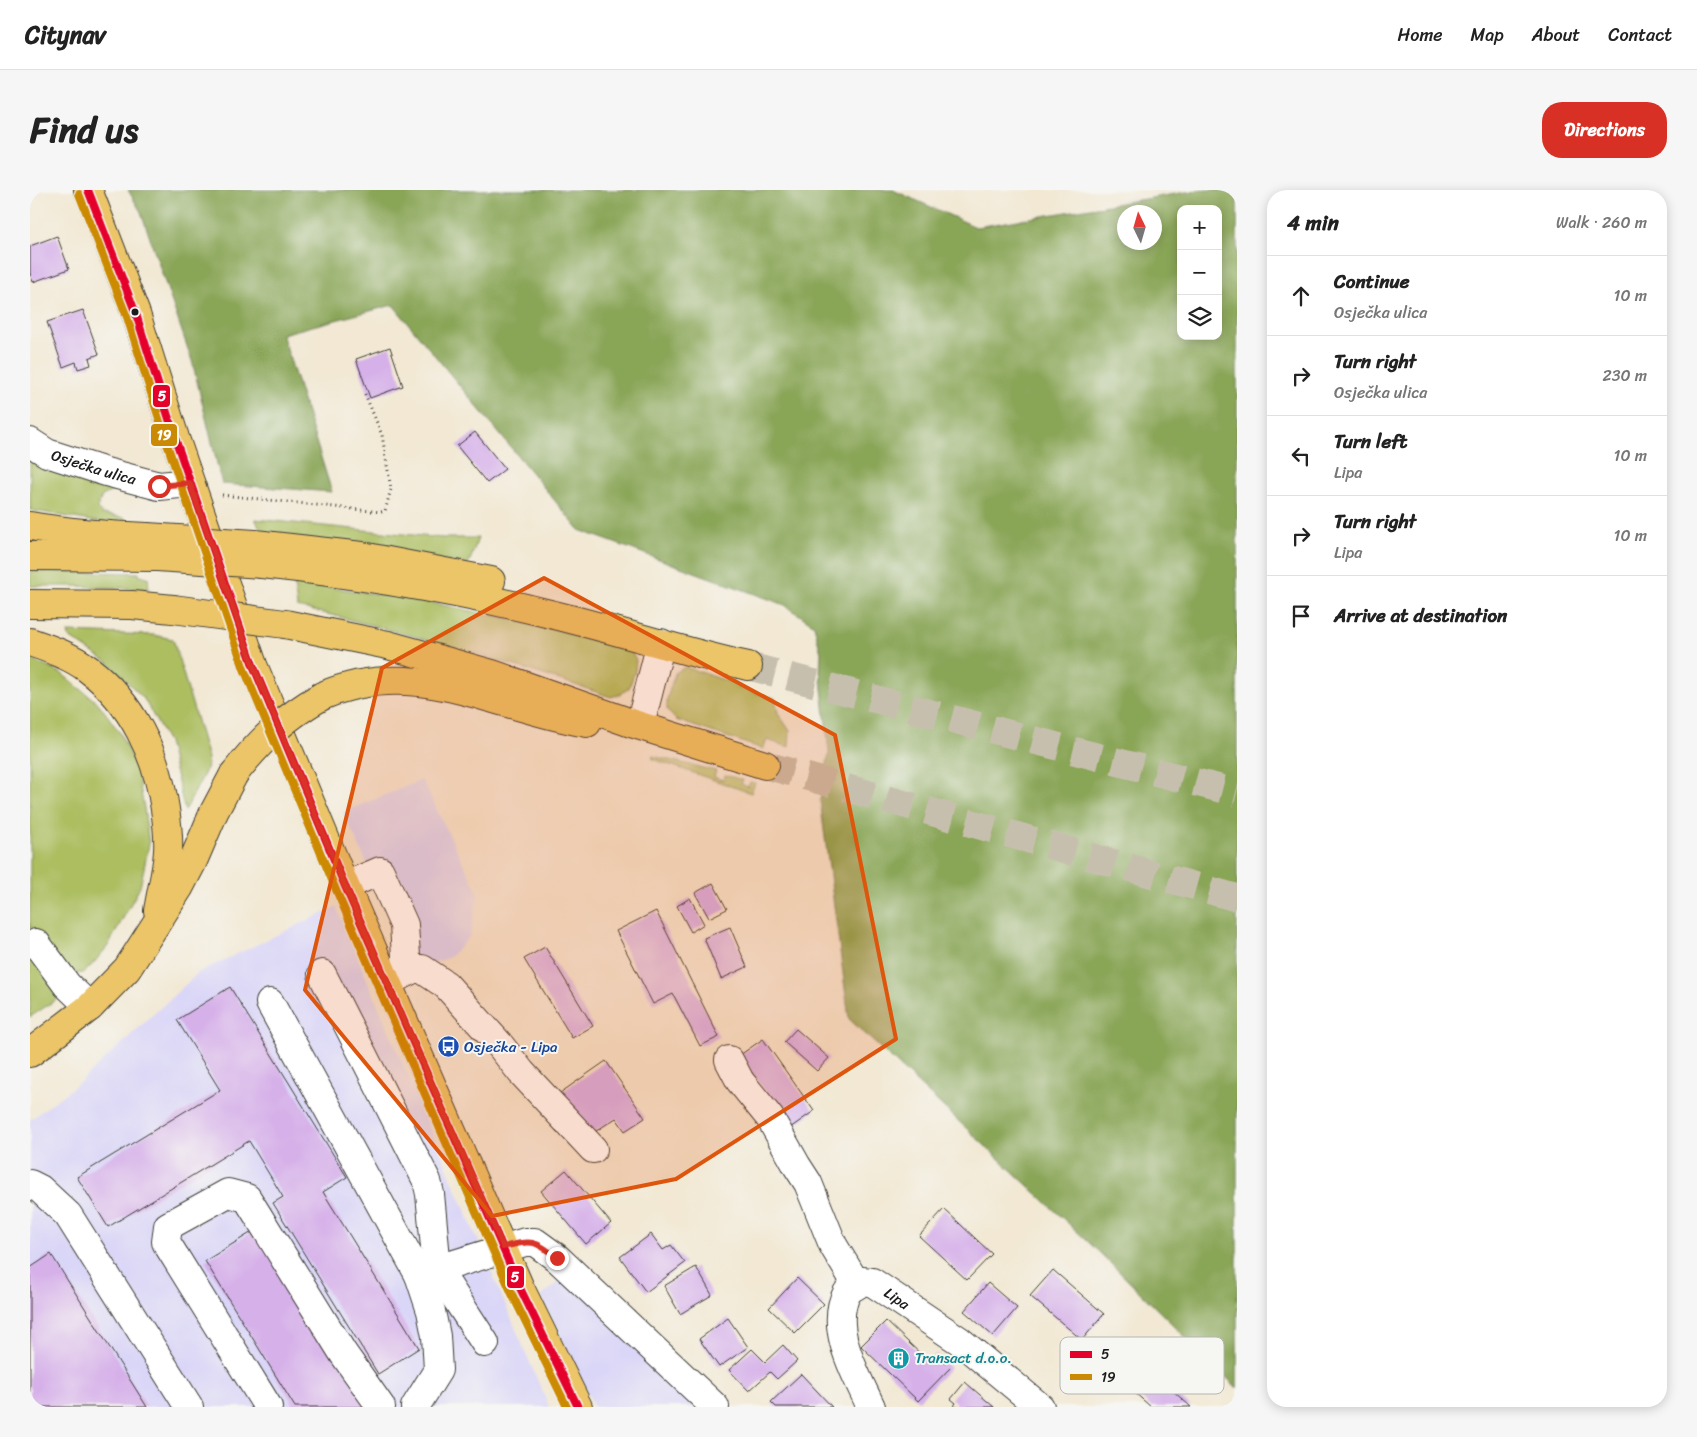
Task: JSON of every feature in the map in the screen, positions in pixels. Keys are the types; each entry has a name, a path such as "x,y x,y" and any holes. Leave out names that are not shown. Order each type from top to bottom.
{"main road":[{"path":"88,190 136,314 190,483 253,665 345,886 398,977 520,1288 578,1407"},
{"path":"30,526 100,535 152,547"},
{"path":"30,556 152,547 259,554 362,556 432,568 515,586 679,630 696,640 716,659"},
{"path":"259,554 546,612 716,659 748,666"},
{"path":"30,604 132,605 173,609 284,624 388,645 483,671 637,725 765,765"},
{"path":"30,642 59,652 88,669 114,692 132,717 147,744 161,783 168,850 156,922"},
{"path":"30,1053 90,1007 127,969 179,888 214,812 234,774 274,728 322,696 367,682 387,680 410,681 445,686 541,713 583,722 607,725 637,725"}],"street":[{"name":"Osječka ulica","path":"30,442 47,453 106,472 159,486 190,483"},
{"path":"637,725 662,644"},
{"path":"345,886 380,871 404,925 398,977"},
{"path":"36,943 67,986 90,1007"},
{"path":"398,977 413,969 422,970 446,985 521,1072 593,1149"},
{"path":"322,974 427,1181 430,1194 428,1272 438,1370 415,1407"},
{"path":"270,1003 428,1272 485,1343"},
{"path":"729,1060 740,1081 770,1118 808,1183 832,1245 857,1285 848,1292 842,1307 841,1329 847,1355 871,1407"},
{"path":"30,1184 40,1189 68,1215 189,1407"},
{"path":"268,1407 166,1242 168,1226 228,1193 247,1198 343,1353 381,1407"},
{"path":"428,1272 503,1247 525,1242 534,1242 543,1246 715,1407"},
{"name":"Lipa","path":"857,1285 862,1281 872,1282 913,1309 960,1341 1040,1407"}],"path":[{"path":"220,495 385,511 388,506 391,489 382,435 365,394"}],"highlighted area":[{"path":"544,578 835,735 896,1039 676,1179 492,1216 305,990 382,668"}],"shaded area":[{"path":"422,780 478,893 470,936 450,957 417,969 343,812"},
{"path":"336,907 549,1407 30,1407 30,1120 80,1082 199,972"},
{"path":"575,1267 719,1407 594,1407 541,1297"}],"green space":[{"path":"128,190 893,190 976,227 1199,190 1237,190 1237,1388 1224,1375 1224,1337 1185,1337 1099,1252 849,1019 820,800 829,752 820,671 821,653 814,625 785,605 579,530 393,305 282,334 332,492 222,484 192,361 141,212"},
{"path":"30,454 117,489 102,496 97,508 102,514 125,518 125,524 91,521 30,510"},
{"path":"255,519 443,538 478,538 467,565 263,533"},
{"path":"30,571 139,573 139,576 148,577 149,589 30,586"},
{"path":"294,582 423,601 539,625 630,650 636,660 635,671 629,688 621,694 611,697 455,648 297,607"},
{"path":"68,632 153,635 173,639 208,758 206,770 185,811 168,742 144,699 110,664 69,637"},
{"path":"30,659 61,673 99,704 120,733 137,770 144,808 149,844 140,887 108,946 83,973 72,974 61,964 33,927 30,929"},
{"path":"685,667 740,685 738,688 775,698 778,713 790,731 789,747 767,740 763,749 676,720 667,710 667,699 675,673"},
{"path":"652,756 716,771 714,777 723,780 725,775 743,780 741,784 748,787 750,782 755,783 751,793 653,759"},
{"path":"30,950 57,990 57,999 30,1017"}],"building":[{"path":"57,236 69,269 33,282 30,273 30,246"},
{"path":"83,310 99,354 89,358 91,365 78,369 76,362 63,367 47,322"},
{"path":"390,347 403,386 370,398 356,359"},
{"path":"475,432 505,469 487,483 457,446"},
{"path":"713,883 727,909 709,918 695,893"},
{"path":"690,898 704,924 691,932 677,906"},
{"path":"656,911 719,1037 700,1046 673,994 653,1004 616,931"},
{"path":"730,927 747,967 721,979 704,938"},
{"path":"545,947 593,1026 572,1038 524,959"},
{"path":"230,987 347,1177 323,1192 419,1348 378,1374 273,1203 283,1197 249,1141 108,1227 77,1177 220,1090 177,1020"},
{"path":"796,1029 829,1058 817,1071 784,1042"},
{"path":"763,1039 814,1111 790,1128 740,1055"},
{"path":"606,1061 645,1118 625,1131 616,1118 590,1135 560,1093"},
{"path":"566,1170 611,1223 586,1244 541,1191"},
{"path":"944,1209 992,1254 967,1280 919,1236"},
{"path":"257,1229 367,1407 295,1407 205,1261"},
{"path":"651,1234 663,1250 671,1245 685,1263 646,1292 620,1257"},
{"path":"51,1254 147,1407 30,1407 30,1268"},
{"path":"696,1267 712,1295 680,1314 664,1286"},
{"path":"1053,1270 1104,1314 1085,1337 1078,1337 1030,1296"},
{"path":"797,1278 824,1304 795,1333 769,1308"},
{"path":"988,1283 1017,1308 993,1336 964,1311"},
{"path":"728,1318 748,1347 719,1367 699,1339"},
{"name":"Transact d.o.o.","path":"886,1321 929,1362 936,1354 950,1368 918,1401 861,1346"},
{"path":"783,1345 797,1361 777,1379 770,1372 749,1391 729,1370 752,1349 765,1362"},
{"path":"801,1374 832,1407 776,1407 771,1402"},
{"path":"965,1382 994,1407 953,1407 956,1403 951,1399"},
{"path":"1136,1394 1177,1394 1191,1407 1151,1407"}],"tunnel":[{"path":"748,666 1237,793"},
{"path":"765,765 1237,898"}],"transit line":[{"name":"5","path":"88,190 136,314 175,438 253,665 345,886 520,1288 578,1407"},
{"name":"19","path":"79,194 127,317 166,441 244,669 336,890 511,1292 567,1407"}],"place":[{"name":"Osječka - Lipa","path":"448,1047"},
{"name":"Transact d.o.o.","path":"899,1358"}],"route":[{"path":"159,486 190,483 253,665 345,886 503,1247 534,1242 543,1246 557,1258"}]}
